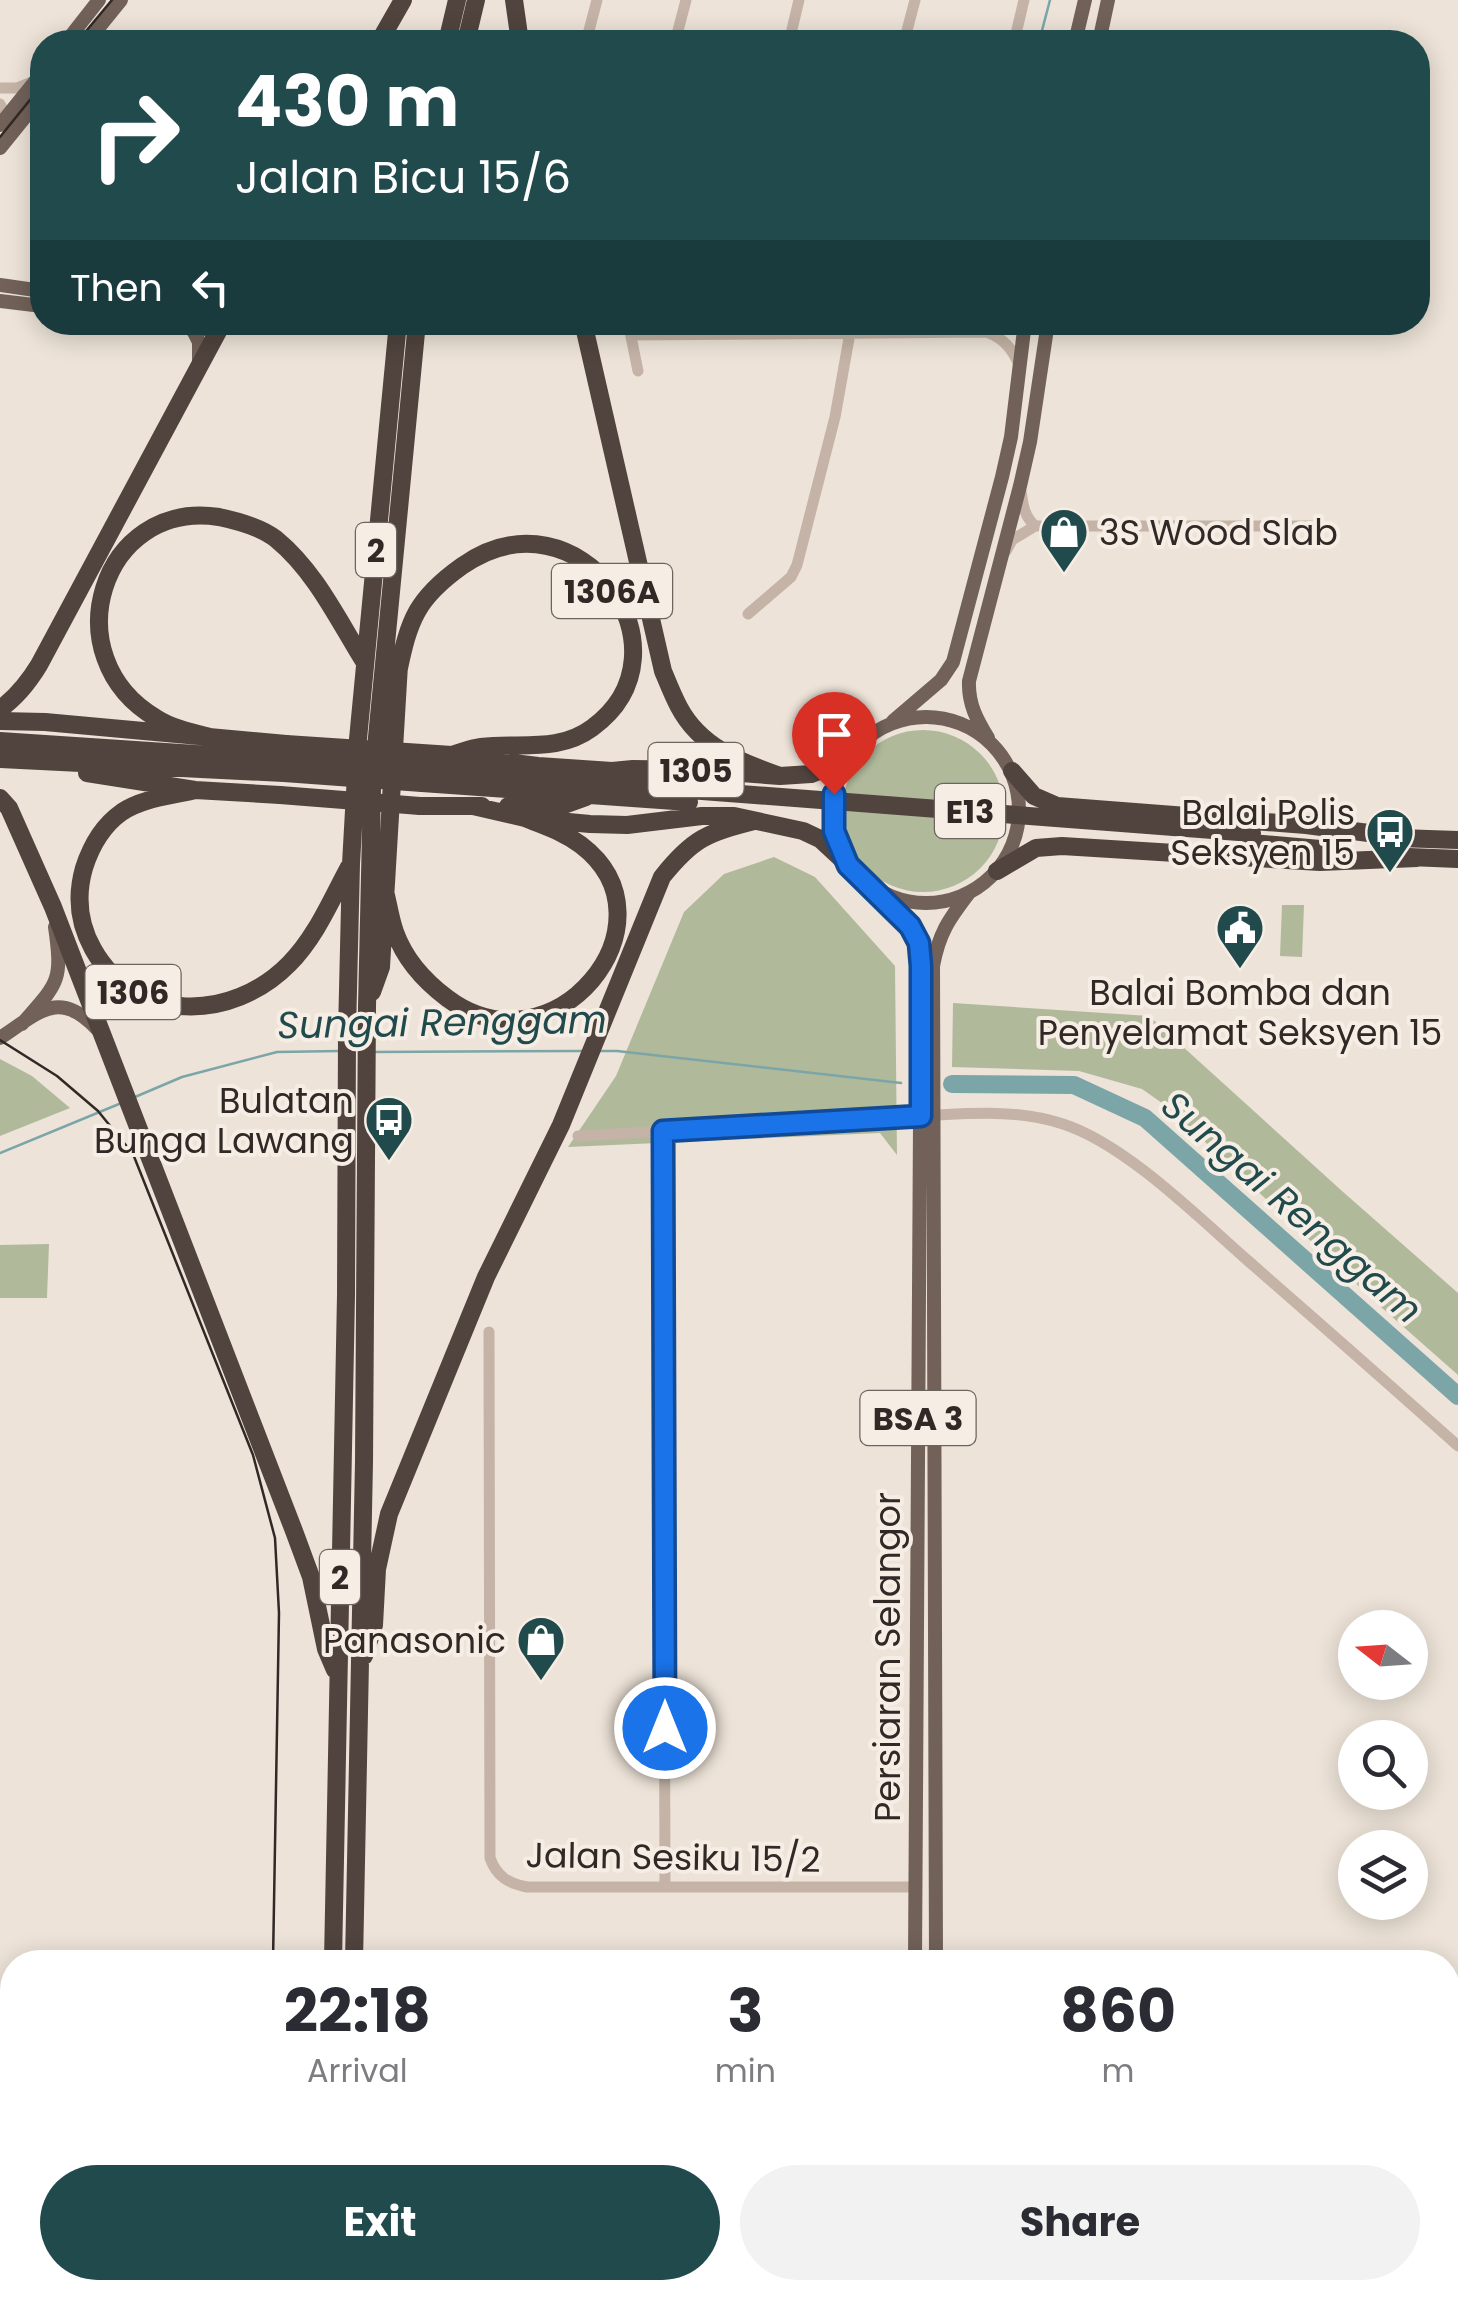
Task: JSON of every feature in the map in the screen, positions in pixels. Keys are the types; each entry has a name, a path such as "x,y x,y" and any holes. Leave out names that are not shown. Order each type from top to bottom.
{"highway":[{"path":"386,30 403,0"},
{"path":"450,30 457,0"},
{"path":"469,30 476,0"},
{"path":"514,0 518,30"},
{"path":"0,709 16,698 39,665 215,335"},
{"name":"2","path":"334,1950 352,864 358,739 397,335"},
{"name":"2","path":"354,1950 372,790 417,335"},
{"path":"586,335 662,671 680,709 692,727 723,754 780,776 811,774 847,760"},
{"path":"285,759 156,719 124,691 105,656 98,622 109,572 128,548 150,530 184,517 238,520 273,536 321,588 365,663"},
{"name":"1306A","path":"398,672 412,618 422,601 442,580 480,554 512,545 544,545 563,550 594,569 623,607 632,634 633,657 626,686 610,712 590,730 568,741 539,747 480,747 452,755"},
{"path":"367,1006 380,967 401,636 389,596"},
{"path":"0,721 214,738"},
{"path":"0,741 285,759"},
{"path":"0,759 452,755 612,771 655,788"},
{"name":"E13","path":"285,759 591,795 689,796 1252,838 1416,858 1458,859"},
{"path":"26,760 64,770 195,790 420,806 561,806 591,795"},
{"name":"1305","path":"612,771 700,770 780,776"},
{"path":"1012,771 1034,796 1057,806 1296,824 1408,838"},
{"name":"E13","path":"423,776 655,788 689,796"},
{"name":"1306","path":"195,790 147,801 122,812 101,831 80,882 85,936 103,967 132,992 180,1006 205,1006 232,1001 261,986 288,966 310,939 352,864"},
{"path":"0,798 9,808 53,907 311,1577 326,1650 338,1675"},
{"path":"474,806 526,818 590,824 627,825 734,816 788,827 820,840 848,865"},
{"path":"384,887 395,933 408,960 422,977 456,1004 499,1020 521,1020 562,1006 581,994 607,960 617,920 615,896 606,873 584,846 526,818"},
{"path":"358,1678 374,1625 377,1569 389,1514 486,1276 561,1125 662,877 700,838 754,820"},
{"name":"E13","path":"1252,838 1458,840"},
{"path":"997,871 1036,848 1062,846 1320,862 1416,858"}],"main road":[{"path":"75,30 99,0"},
{"path":"96,30 122,0"},
{"path":"1077,30 1085,0"},
{"path":"1102,30 1108,0"},
{"path":"2,115 30,86"},
{"path":"0,148 30,111"},
{"path":"0,286 30,290"},
{"path":"0,301 30,305"},
{"path":"196,335 200,364"},
{"path":"1024,335 1011,437 953,662 941,680 847,760 834,794 834,831 848,865 873,891 919,901 968,893 997,871 1012,847 1019,808 1012,771 978,722 968,695 1030,442 1046,335"},
{"path":"889,725 912,718 936,718 958,724 992,743"},
{"name":"Persiaran Selangor","path":"873,891 910,926 919,943 921,966 928,1115 936,1950"},
{"name":"Persiaran Selangor","path":"914,1950 934,966 944,926 968,893"},
{"path":"22,1024 55,982 60,965 53,907"},
{"path":"0,1038 45,1010 59,1006 79,1012 101,1033"}],"street":[{"path":"589,30 597,0"},
{"path":"678,30 686,0"},
{"path":"792,30 800,0"},
{"path":"907,30 915,0"},
{"path":"1017,30 1024,0"},
{"path":"0,88 17,88 30,81"},
{"path":"631,335 638,372"},
{"path":"748,614 790,577 797,565 835,416 850,335"},
{"path":"994,335 1008,345 1020,367"},
{"path":"1020,486 1024,511 1035,526"},
{"path":"1001,558 1012,540 1035,526 1318,526"},
{"path":"578,1136 928,1115 1015,1113 1064,1124 1125,1157 1189,1209 1458,1446"},
{"path":"663,1131 665,1887"},
{"name":"Jalan Sesiku 15/2","path":"488,1332 490,1858 494,1869 501,1878 526,1888 915,1886"}],"green space":[{"path":"923,730 954,736 980,754 998,780 1004,811 998,842 980,868 954,886 923,892 892,886 866,868 848,842 842,811 848,780 866,754 892,736"},
{"path":"774,857 815,877 895,966 897,1155 880,1133 568,1147 616,1076 684,912 724,874"},
{"path":"1282,905 1304,905 1302,957 1280,956"},
{"path":"953,1003 1149,1016 1458,1293 1458,1375 1169,1108 1142,1089 1079,1071 952,1067"},
{"path":"0,1059 32,1076 70,1108 0,1136"},
{"path":"49,1244 47,1298 0,1298 0,1245"}],"waterway":[{"path":"1042,30 1050,0"},
{"name":"Sungai Renggam","path":"135,1097 182,1077 277,1052 340,1051"},
{"name":"Sungai Renggam","path":"373,1052 585,1051"},
{"name":"Sungai Renggam","path":"598,1051 901,1083"},
{"name":"Sungai Renggam","path":"952,1084 1074,1085 1145,1118 1458,1396"},
{"name":"Sungai Renggam","path":"0,1153 119,1104"}],"tram line":[{"path":"87,30 112,0"},
{"path":"0,137 30,100"},
{"path":"0,1040 57,1076 98,1111 133,1154 253,1455 275,1538 279,1613 273,1950"}],"place":[{"name":"3S Wood Slab","path":"1064,574"},
{"name":"Balai Polis Seksyen 15","path":"1390,874"},
{"name":"Balai Bomba dan Penyelamat Seksyen 15","path":"1240,970"},
{"name":"Bulatan Bunga Lawang","path":"389,1162"},
{"name":"Panasonic","path":"541,1682"}],"route":[{"path":"665,1728 663,1131 921,1116 919,943 910,926 848,865 834,831 834,794"}]}
